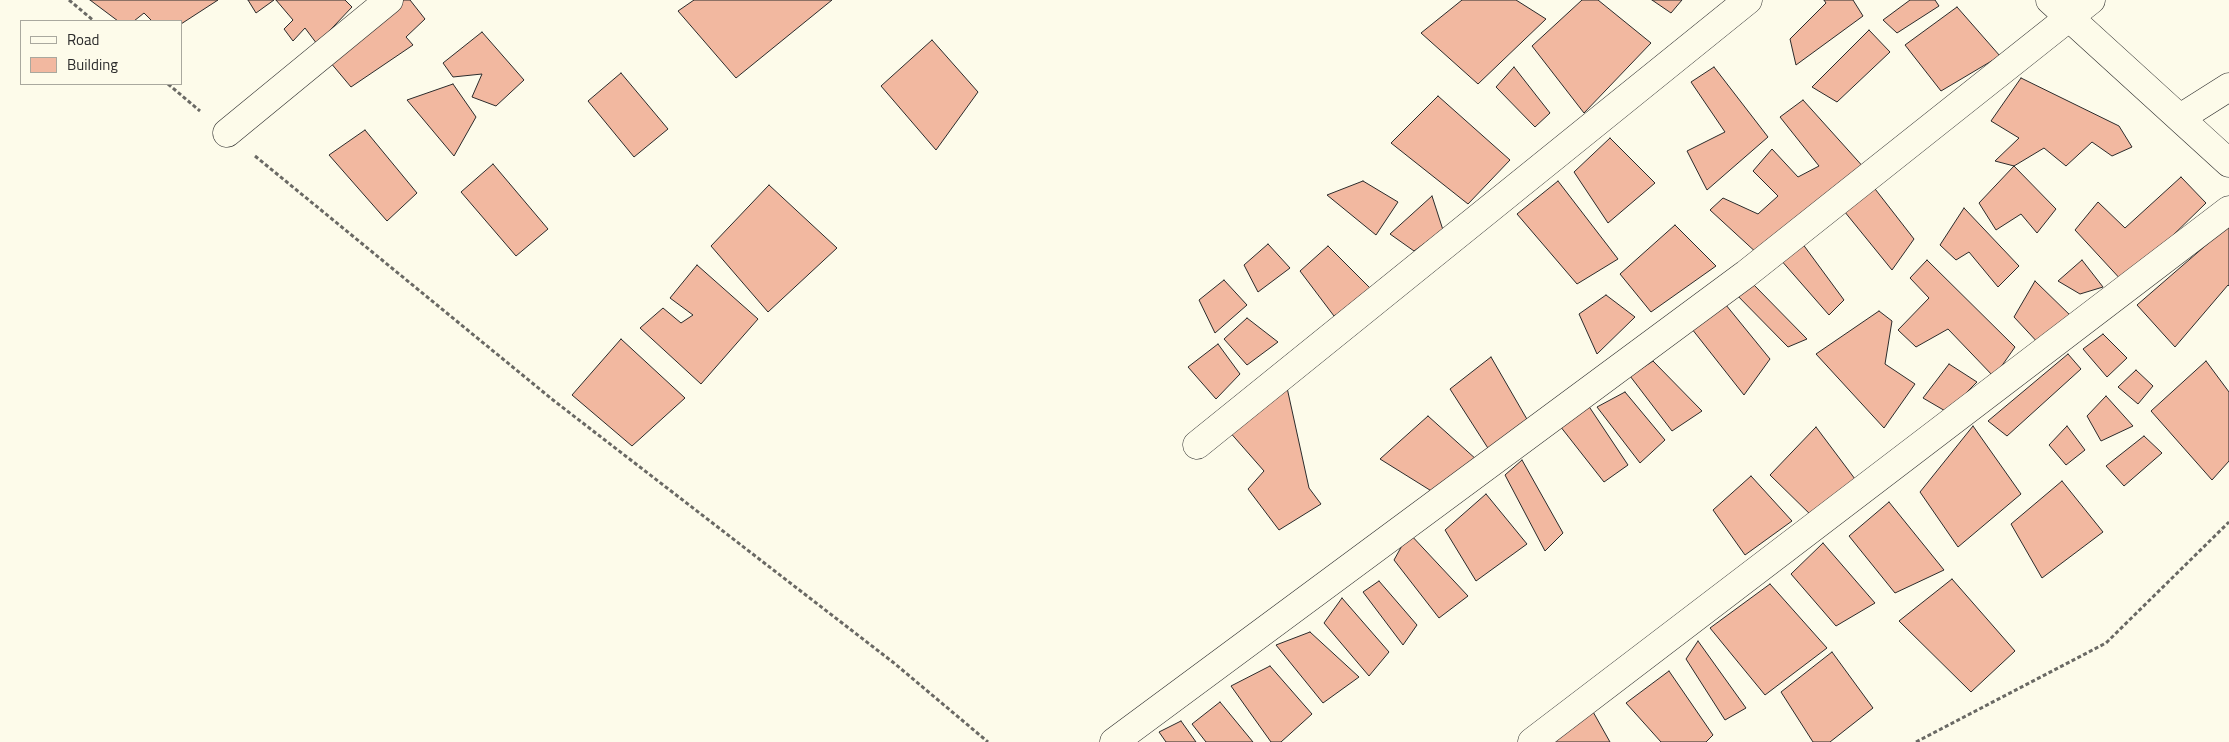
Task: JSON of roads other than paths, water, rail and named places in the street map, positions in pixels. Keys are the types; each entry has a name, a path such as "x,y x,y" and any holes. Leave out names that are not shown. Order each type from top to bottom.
{"street":[{"path":"227,133 389,0"},
{"path":"1197,445 1748,0"},
{"path":"1114,742 1746,274 2060,9 2091,0"},
{"path":"2060,9 2229,163"},
{"path":"2180,118 2229,87"},
{"path":"1532,742 2229,210"}]}
